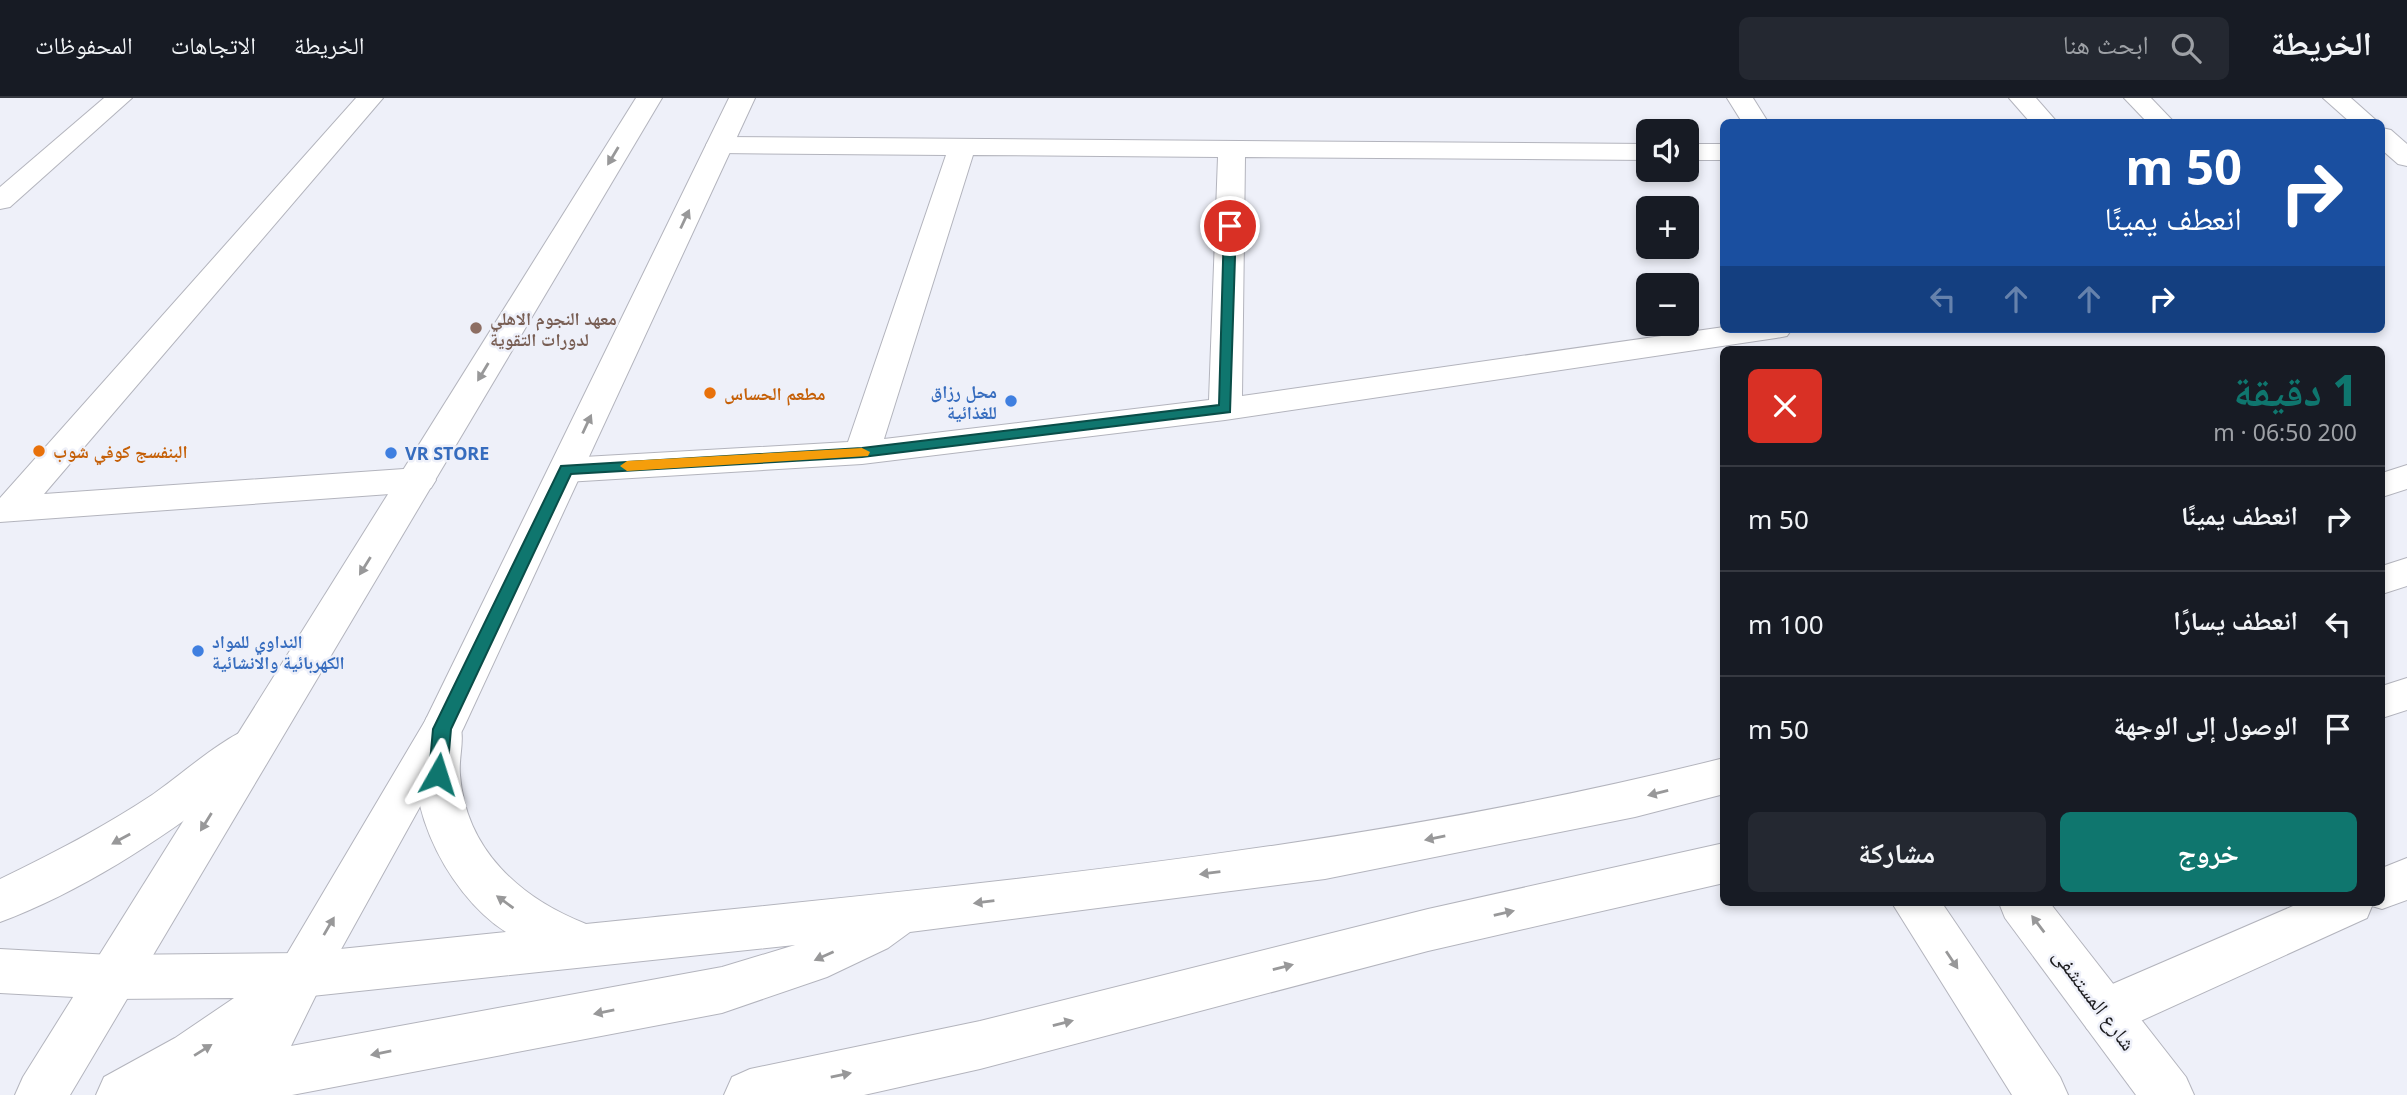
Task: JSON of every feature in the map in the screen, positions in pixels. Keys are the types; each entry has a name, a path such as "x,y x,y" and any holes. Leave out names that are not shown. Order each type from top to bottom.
{"street":[{"path":"0,201 119,98"},
{"path":"6,509 370,98"},
{"path":"41,1095 111,976 418,480 649,98"},
{"path":"244,1086 301,975 442,729 743,98"},
{"path":"1740,98 1753,119"},
{"path":"2022,98 2041,119"},
{"path":"2137,98 2158,119"},
{"path":"2336,98 2361,119"},
{"path":"2385,139 2407,158"},
{"path":"719,145 1636,152"},
{"path":"862,453 962,148"},
{"path":"1225,409 1232,148"},
{"path":"1699,152 1720,152"},
{"path":"2385,173 2407,166"},
{"path":"566,470 862,453 1225,409 1748,333"},
{"path":"2385,484 2407,477"},
{"path":"6,509 418,480"},
{"path":"2385,579 2407,572"},
{"path":"2385,701 2407,694"},
{"path":"442,729 438,774 443,806 445,817 464,857 494,894 535,924 586,946"},
{"path":"0,901 59,874 133,832 199,788 256,743"},
{"path":"0,971 111,976 301,975 906,912 1325,859 1635,799 1720,777"},
{"path":"750,1095 979,1045 1428,930 1720,864"},
{"path":"2385,888 2407,878"},
{"path":"1917,906 2042,1095"},
{"name":"شارع المستشفى","path":"2024,906 2168,1095"},
{"path":"2105,1012 2343,906"},
{"path":"173,1095 244,1086 722,990 771,977 819,959 906,912"},
{"path":"122,1095 219,1040 262,1009 301,975"}],"slow traffic":[{"path":"627,466 862,452"}],"place":[{"name":"معهد النجوم الاهلي لدورات التقوية","path":"476,328"},
{"name":"مطعم الحساس","path":"710,393"},
{"name":"محل رزاق للغذائية","path":"1011,401"},
{"name":"البنفسج كوفي شوب","path":"39,451"},
{"name":"VR STORE","path":"391,453"},
{"name":"النداوي للمواد الكهربائية والانشائية","path":"198,651"}],"route":[{"path":"438,774 442,729 566,470 862,453 1225,409 1230,226"}]}
